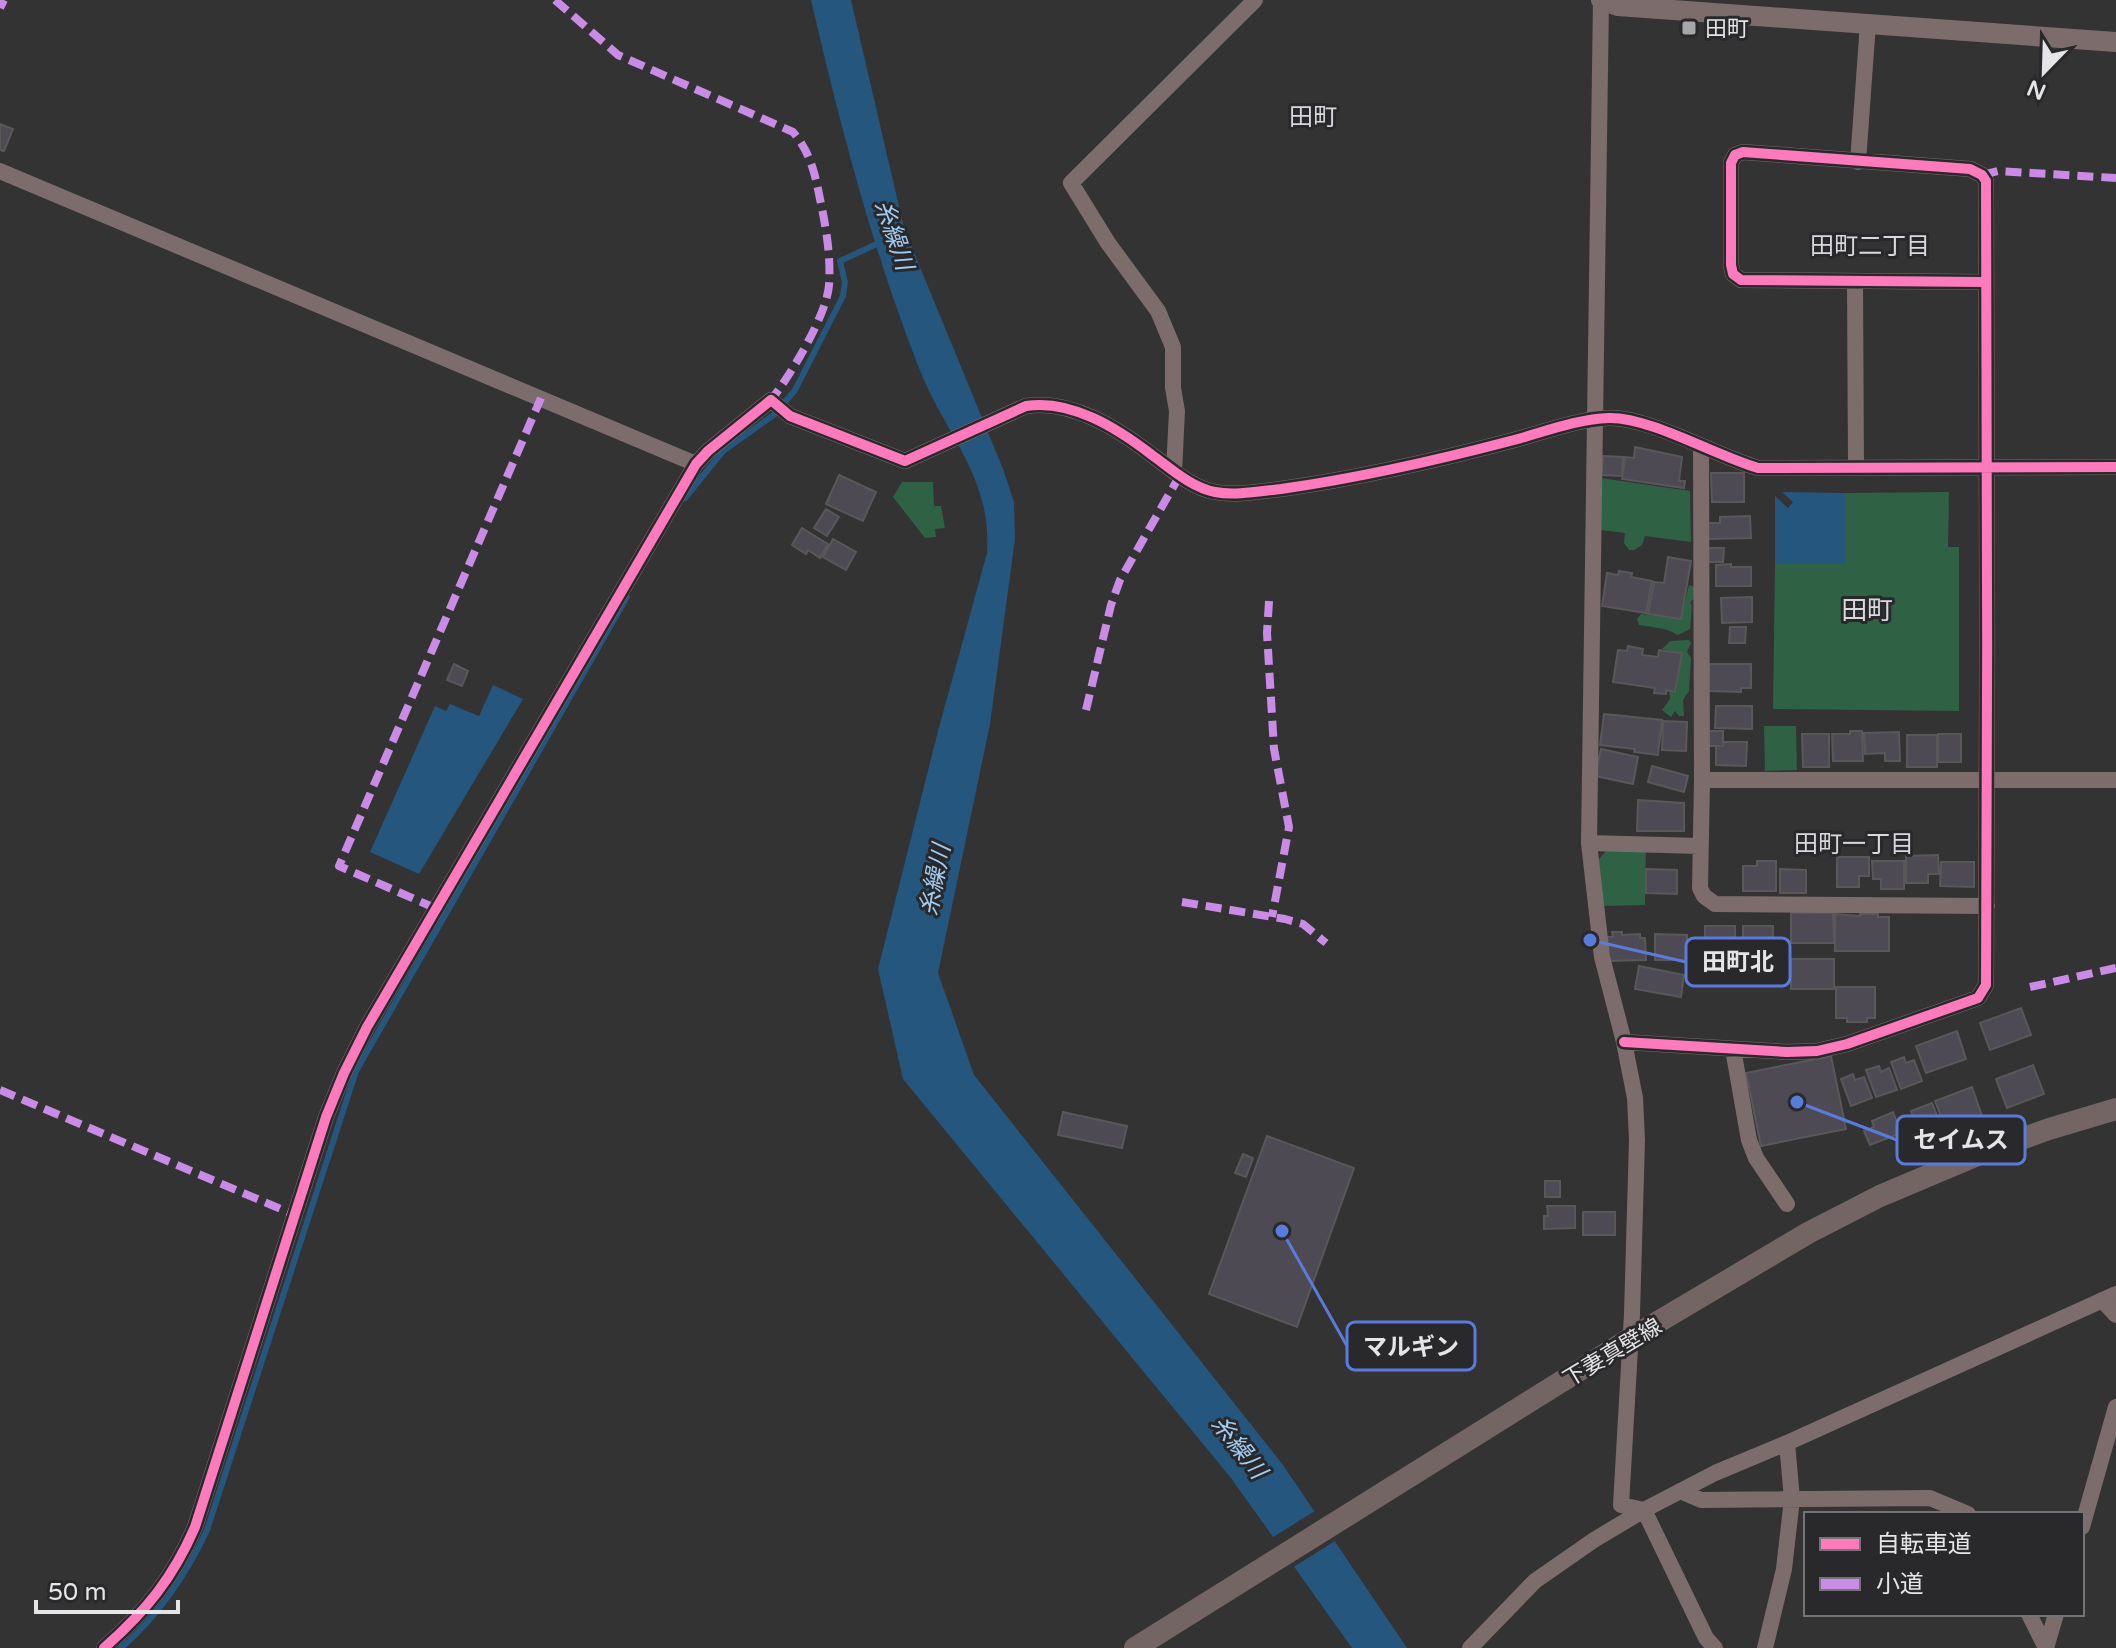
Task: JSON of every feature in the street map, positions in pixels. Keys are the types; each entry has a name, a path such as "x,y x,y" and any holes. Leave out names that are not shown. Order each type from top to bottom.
{"main road":[{"name":"下妻真壁線","path":"1135,1648 1631,1338 1808,1233 1880,1196 2012,1142 2116,1109"}],"street":[{"path":"1174,472 1177,411 1173,388 1173,347 1158,311 1108,243 1071,183 1255,0"},
{"path":"1644,1510 1621,1505 1631,1338 1637,1140 1635,1098 1602,957 1589,843 1601,0 1618,6 2116,42"},
{"path":"1858,162 1868,23"},
{"path":"1624,1042 1817,1051 1847,1044 1978,998 1986,985 1987,906 1986,181 1970,169 1743,152 1735,155 1731,163 1731,265 1733,274 1741,280 1986,282"},
{"path":"0,171 696,464"},
{"path":"1855,281 1856,466"},
{"path":"104,1648 160,1591 183,1555 195,1527 326,1117 367,1027 696,464 771,400 782,410 905,461 1026,406 1043,403 1080,412 1129,439 1174,472 1214,492 1269,490 1324,483 1612,418 1642,425 1758,468 2116,467"},
{"path":"1701,446 1700,888 1704,896 1715,904 1987,906"},
{"path":"1702,780 2116,780"},
{"path":"1589,843 1700,846"},
{"path":"1733,1049 1749,1140 1756,1158 1787,1204"},
{"path":"1470,1648 1535,1581 1594,1540 1680,1491 2109,1297 2116,1315"},
{"path":"2084,1521 2111,1446 2116,1407"},
{"path":"1765,1648 1784,1569 1792,1499 1787,1443"},
{"path":"1680,1491 1701,1500 1930,1498 1963,1512"},
{"path":"1644,1510 1706,1638 1715,1648"},
{"path":"2030,1616 2046,1648"},
{"path":"2046,1648 2055,1616"}],"green space":[{"path":"1601,478 1690,491 1691,542 1645,536 1642,545 1629,550 1624,543 1625,533 1600,530"},
{"path":"902,482 933,482 934,506 941,506 945,528 935,529 936,537 925,538 893,497"},
{"path":"1949,492 1948,547 1959,547 1959,711 1773,709 1775,564 1845,564 1845,493"},
{"path":"1689,585 1695,587 1696,596 1690,603 1690,629 1678,635 1639,625 1637,619 1641,614 1681,619"},
{"path":"1689,640 1689,691 1683,700 1684,716 1679,716 1675,711 1671,717 1662,710 1670,699 1669,691 1676,692 1682,653 1662,649 1670,641"},
{"path":"1764,726 1796,726 1797,770 1765,771"},
{"path":"1607,850 1646,851 1645,905 1602,906 1598,860"}],"water":[{"name":"糸繰川","path":"811,0 851,0 904,228 1014,502 1015,539 990,724 938,973 974,1075 1283,1465 1407,1648 1352,1648 1231,1478 903,1079 878,969 987,553 987,526 975,478 919,368 886,277 846,140"},
{"path":"1782,492 1845,493 1845,564 1775,564 1775,496 1788,508 1793,502"},
{"path":"493,685 523,699 419,874 370,852 435,706 446,711 450,704 479,716"}],"pier":[{"path":"1318,1509 1338,1539 1292,1568 1270,1539"}],"building":[{"path":"0,124 13,129 4,151 0,150"},
{"path":"1635,447 1682,457 1679,481 1685,481 1684,488 1622,479 1625,457 1634,458"},
{"path":"1603,456 1623,457 1622,476 1602,475"},
{"path":"1711,473 1744,473 1744,502 1712,502"},
{"path":"839,475 876,492 863,521 826,504"},
{"path":"826,509 839,517 827,536 814,528"},
{"path":"1750,516 1751,538 1708,539 1708,523 1720,523 1720,517"},
{"path":"802,528 828,544 820,558 792,545"},
{"path":"833,539 856,552 846,570 823,557"},
{"path":"1708,548 1724,548 1723,562 1707,562"},
{"path":"1668,557 1691,561 1681,619 1648,614 1654,582 1664,583"},
{"path":"1731,564 1731,567 1751,567 1751,586 1716,586 1716,565"},
{"path":"1619,571 1652,581 1646,613 1602,606 1607,573 1618,575"},
{"path":"1752,597 1752,622 1722,623 1721,598"},
{"path":"1730,627 1746,627 1745,643 1729,643"},
{"path":"1628,646 1643,649 1642,655 1658,657 1659,650 1682,653 1675,692 1666,690 1666,694 1654,693 1655,688 1613,682 1618,650 1627,651"},
{"path":"454,664 468,671 462,686 447,680"},
{"path":"1709,664 1751,664 1751,688 1741,688 1741,692 1708,691"},
{"path":"1716,706 1752,706 1752,729 1715,728"},
{"path":"1604,714 1662,720 1658,755 1600,745"},
{"path":"1663,721 1687,722 1686,751 1662,750"},
{"path":"1708,731 1723,731 1723,746 1708,746"},
{"path":"1850,731 1862,731 1863,761 1833,761 1832,734 1850,734"},
{"path":"1899,732 1900,761 1885,761 1885,753 1865,754 1864,733"},
{"path":"1802,734 1829,734 1829,767 1803,767"},
{"path":"1938,734 1961,734 1961,762 1938,762"},
{"path":"1907,735 1937,735 1937,767 1907,767"},
{"path":"1723,742 1747,742 1746,766 1716,765 1716,746 1723,746"},
{"path":"1601,749 1638,757 1633,784 1595,776"},
{"path":"1652,766 1688,776 1684,792 1648,782"},
{"path":"1638,800 1684,803 1684,831 1637,831"},
{"path":"1938,855 1939,874 1928,874 1928,883 1906,883 1906,856"},
{"path":"1837,857 1869,857 1869,876 1859,876 1859,887 1837,887"},
{"path":"1757,861 1776,861 1776,891 1743,891 1743,866 1757,866"},
{"path":"1872,861 1904,861 1904,889 1881,889 1881,879 1873,879"},
{"path":"1941,862 1974,862 1974,887 1940,886"},
{"path":"1646,869 1677,870 1677,894 1646,893"},
{"path":"1780,869 1806,870 1806,893 1780,893"},
{"path":"1791,913 1833,913 1834,943 1791,943"},
{"path":"1835,914 1889,917 1889,951 1835,951"},
{"path":"1705,926 1735,926 1735,952 1705,952"},
{"path":"1743,926 1773,926 1773,951 1743,951"},
{"path":"1612,932 1640,934 1640,938 1645,938 1646,960 1608,961 1607,937 1613,937"},
{"path":"1655,934 1687,935 1687,960 1655,960"},
{"path":"1791,959 1834,959 1834,989 1791,989"},
{"path":"1639,966 1684,975 1681,997 1635,989"},
{"path":"1836,987 1875,987 1875,1018 1867,1018 1867,1022 1847,1022 1847,1018 1836,1018"},
{"path":"2021,1008 2031,1035 1990,1050 1980,1023"},
{"path":"1957,1031 1966,1059 1926,1073 1916,1046"},
{"path":"1831,1056 1846,1129 1761,1146 1746,1073"},
{"path":"1904,1057 1906,1063 1914,1060 1922,1081 1901,1089 1891,1062"},
{"path":"2033,1065 2044,1094 2007,1108 1996,1079"},
{"path":"1879,1066 1881,1072 1889,1068 1897,1090 1876,1097 1866,1070"},
{"path":"1853,1074 1855,1080 1864,1077 1872,1098 1851,1106 1841,1079"},
{"path":"1972,1087 1982,1116 1946,1129 1935,1101"},
{"path":"1932,1103 1940,1123 1909,1135 1903,1121 1913,1118 1911,1111"},
{"path":"1063,1112 1127,1126 1122,1148 1058,1135"},
{"path":"1893,1112 1901,1133 1870,1145 1864,1131 1874,1127 1872,1121"},
{"path":"1267,1136 1354,1168 1297,1327 1209,1294"},
{"path":"1243,1154 1253,1158 1246,1177 1235,1173"},
{"path":"1545,1181 1560,1181 1560,1197 1545,1197"},
{"path":"1547,1206 1575,1206 1575,1228 1544,1229"},
{"path":"1583,1212 1615,1212 1615,1235 1583,1235"}],"waterway":[{"name":"糸繰川","path":"685,498 723,451 775,414 795,390 843,296 845,282 840,261 881,242"},
{"path":"121,1648 148,1622 170,1594 207,1530 356,1071 627,597"}],"marked path":[{"path":"0,8 4,0"},
{"path":"555,0 618,55 793,132 804,147 814,172 824,220 829,252 829,285 815,328 771,400"},
{"path":"1982,175 1998,171 2116,178"},
{"path":"435,908 339,866 541,398"},
{"path":"1086,710 1120,580 1180,475"},
{"path":"1269,601 1267,633 1274,749 1289,827 1272,917"},
{"path":"1182,902 1303,924 1326,943"},
{"path":"2030,987 2116,968"},
{"path":"0,1090 295,1215"}],"cycle path":[{"path":"1624,1042 1817,1051 1847,1044 1978,998 1986,985 1987,684 1986,181 1970,169 1743,152 1735,155 1731,163 1731,265 1733,274 1741,280 1986,282"},
{"path":"104,1648 157,1593 195,1527 326,1117 367,1027 696,464 771,400 790,416 905,461 1026,406 1060,407 1109,426 1190,482 1206,490 1223,493 1281,489 1369,474 1573,423 1609,418 1625,419 1663,430 1758,468 2116,467"}],"place":[{"name":"田町","path":"1689,28"},
{"name":"田町北","path":"1590,940"},
{"name":"セイムス","path":"1797,1102"},
{"name":"マルギン","path":"1282,1231"}],"district":[{"name":"田町","path":"1313,117"},
{"name":"田町二丁目","path":"1870,246"},
{"name":"田町","path":"1867,610"},
{"name":"田町一丁目","path":"1854,844"}]}
